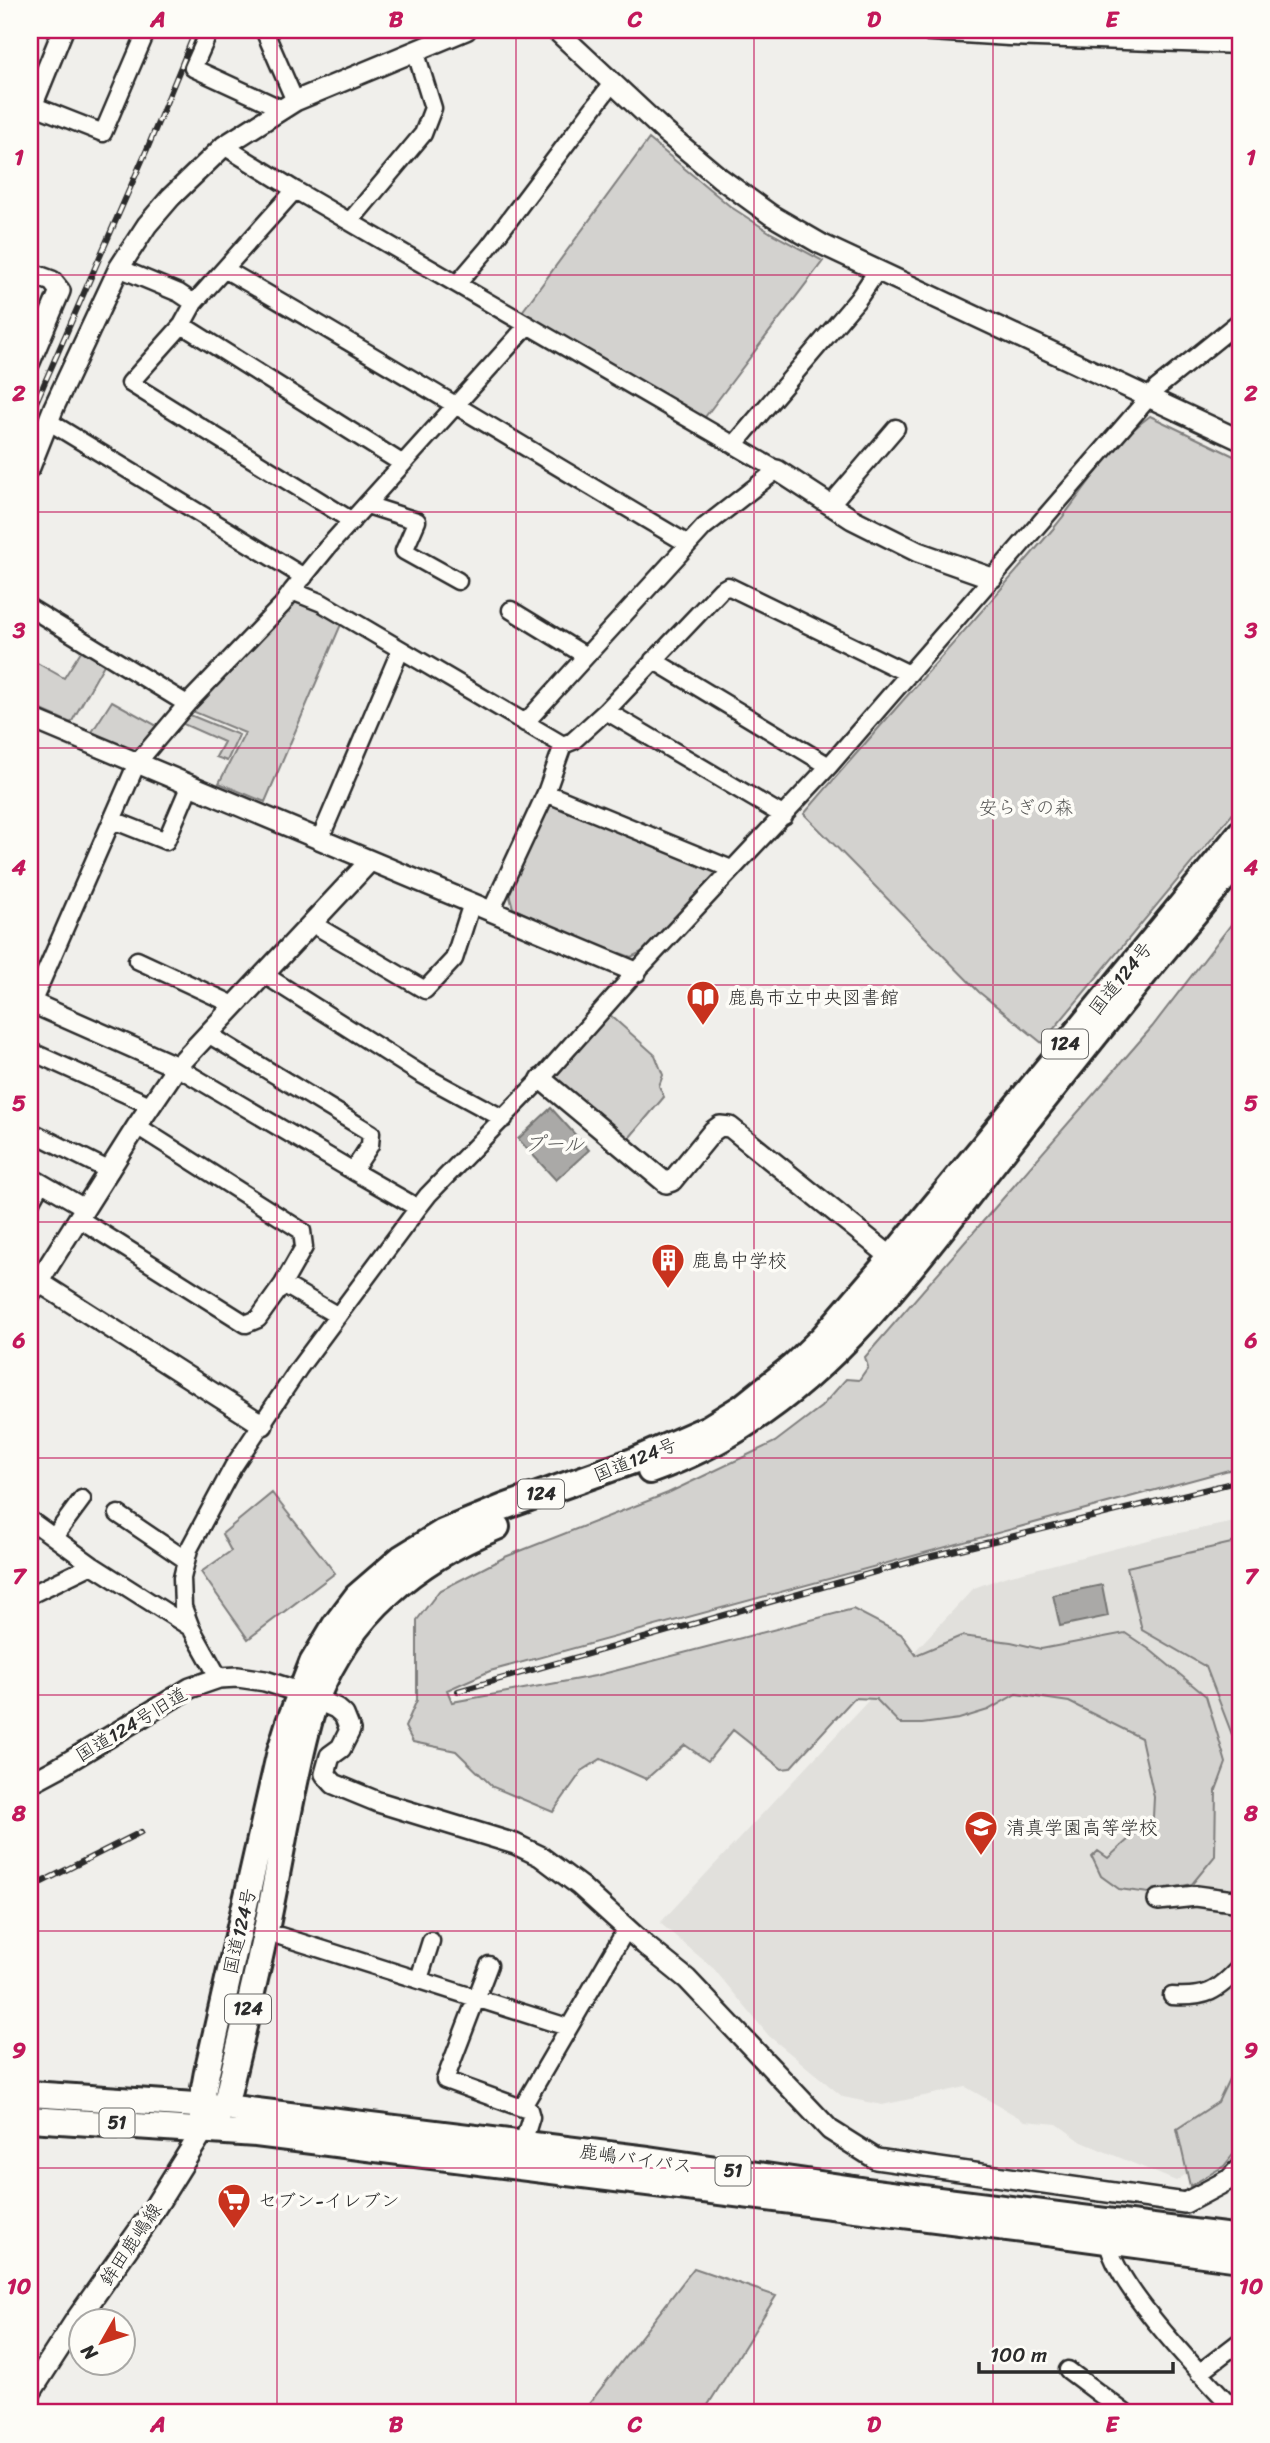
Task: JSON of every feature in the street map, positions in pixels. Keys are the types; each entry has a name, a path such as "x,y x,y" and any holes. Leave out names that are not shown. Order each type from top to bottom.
{"highway":[{"name":"国道124号","path":"204,2129 213,2106 281,1751 308,1695 361,1621 427,1562 499,1527 685,1458 740,1428 784,1396 839,1348 899,1264 1240,833"},
{"name":"国道124号","path":"899,1264 1240,860"},
{"name":"鹿嶋バイパス","path":"30,2094 213,2106 523,2143 868,2191 1240,2238"},
{"name":"鹿嶋バイパス","path":"30,2119 204,2129 452,2157 1240,2259"}],"main road":[{"name":"鉾田鹿嶋線","path":"30,2392 147,2220 204,2129"}],"street":[{"path":"63,30 31,108 103,133 147,30"},
{"path":"210,30 193,68 289,105"},
{"path":"264,30 289,105"},
{"path":"30,467 48,421 119,268 155,216 224,146 289,105 466,30"},
{"path":"556,30 664,131 771,215 821,244 877,271 1240,440"},
{"path":"911,30 1240,45"},
{"path":"351,220 423,134 433,108 415,50"},
{"path":"458,283 488,248 613,82"},
{"path":"224,146 295,190 351,220 778,470 852,519 918,552 992,578"},
{"path":"295,190 194,303 181,325 130,383 352,521"},
{"path":"119,268 179,293 194,303"},
{"path":"226,270 688,544"},
{"path":"734,445 858,299 877,271"},
{"path":"30,273 52,281 60,291 30,362"},
{"path":"219,1678 191,1628 183,1607 182,1586 189,1549 233,1467 299,1368 418,1208 504,1119 636,972 830,766 1157,388 1240,321"},
{"path":"181,325 403,464"},
{"path":"418,1208 177,1067 31,1003 137,763 187,704 282,605 352,521 528,325"},
{"path":"48,421 304,577"},
{"path":"830,505 896,428"},
{"path":"525,723 704,527 778,470"},
{"path":"367,505 417,521 404,551 458,581"},
{"path":"311,923 425,989 454,959 546,793 563,746 573,741 606,711 720,590 728,586 909,674"},
{"path":"292,591 322,603 563,746"},
{"path":"30,608 187,704"},
{"path":"511,610 586,656"},
{"path":"320,839 400,651"},
{"path":"653,660 830,766"},
{"path":"606,711 784,816"},
{"path":"30,718 636,972"},
{"path":"113,820 166,841 190,785"},
{"path":"546,793 731,870"},
{"path":"263,1424 34,1289 150,1105 177,1067 370,860"},
{"path":"137,960 234,1005"},
{"path":"263,974 419,1073 504,1119"},
{"path":"208,1034 371,1133 370,1145 353,1171"},
{"path":"30,1051 150,1105"},
{"path":"541,1079 666,1183 672,1181 713,1131 720,1126 730,1127 899,1264"},
{"path":"30,1203 36,1180 246,1324 258,1319 283,1284 304,1247 302,1231 137,1126"},
{"path":"30,1130 110,1171"},
{"path":"283,1284 338,1316"},
{"path":"54,1537 82,1499"},
{"path":"118,1514 186,1560"},
{"path":"31,1522 92,1565 191,1628"},
{"path":"30,1595 92,1565"},
{"name":"国道124号旧道","path":"30,1783 190,1688 219,1678 248,1678 308,1695 336,1708 344,1715 350,1730 341,1748 330,1756 325,1774 334,1784 378,1802 532,1852 580,1886 627,1928"},
{"path":"1158,1900 1196,1896 1233,1901 1240,1898"},
{"path":"523,2108 627,1928 687,1979 830,2130 876,2159 1185,2203 1230,2179 1240,2168"},
{"path":"281,1936 565,2026"},
{"path":"419,1979 431,1941"},
{"path":"489,1965 445,2080 529,2110 531,2117 523,2143"},
{"path":"1172,1996 1197,1998 1213,1991 1240,1967"},
{"path":"1108,2241 1117,2269 1135,2295 1199,2373 1238,2413"},
{"path":"1199,2373 1240,2344"},
{"path":"1068,2370 1125,2413"}],"shaded area":[{"name":"清真学園高等学校","path":"1240,1521 1240,2129 1216,2154 1176,2181 1082,2142 1057,2124 1025,2121 966,2087 882,2105 843,2097 769,2036 714,1969 660,1923 974,1588 1004,1577 1164,1536"}],"green space":[{"path":"649,139 731,207 771,233 823,261 702,421 519,316"},
{"name":"安らぎの森","path":"1150,416 1240,459 1240,805 1042,1043 979,992 804,814 1053,529 1122,441"},
{"path":"296,599 342,622 265,802 219,783 245,733 192,711"},
{"path":"83,648 106,661 71,723 30,705 30,659 64,678"},
{"path":"112,701 159,727 138,755 92,732"},
{"path":"190,715 239,735 227,761 216,757 224,742 181,723"},
{"path":"548,799 724,871 646,950 631,957 569,935 513,908 509,893"},
{"path":"1240,913 1240,1467 490,1671 447,1690 452,1702 595,1676 853,1609 901,1634 916,1655 961,1636 1041,1649 1125,1633 1149,1649 1206,1696 1226,1763 1216,1790 1215,1856 1192,1884 1149,1893 1119,1889 1101,1876 1092,1857 1098,1851 1108,1858 1153,1817 1154,1797 1141,1738 1069,1702 1016,1694 988,1710 959,1719 900,1724 876,1699 854,1698 790,1768 782,1769 733,1730 708,1761 685,1745 646,1779 601,1759 582,1771 553,1812 493,1787 456,1751 413,1742 405,1727 417,1700 417,1620 439,1591 505,1557 668,1493 775,1442 821,1407 846,1379 859,1380 868,1367 865,1357 1152,1027"},
{"path":"609,1014 655,1055 663,1075 659,1086 664,1097 624,1144 550,1083"},
{"path":"272,1493 335,1573 248,1639 201,1572 231,1551 222,1534"},
{"path":"1240,1541 1238,1750 1206,1667 1142,1630 1127,1567"},
{"path":"1240,2056 1240,2146 1224,2166 1190,2186 1177,2129 1218,2102"},
{"path":"694,2268 776,2296 703,2413 582,2413"}],"water":[{"name":"プール","path":"551,1108 589,1150 556,1180 518,1139"},
{"path":"1102,1585 1108,1616 1060,1626 1053,1595"}],"railway":[{"path":"30,416 148,147 196,30"},
{"path":"458,1691 924,1558 1240,1481"},
{"path":"30,1888 141,1832"}],"place":[{"name":"鹿島市立中央図書館","path":"703,1027"},
{"name":"鹿島中学校","path":"668,1290"},
{"name":"清真学園高等学校","path":"981,1857"},
{"name":"セブン-イレブン","path":"234,2230"}]}
